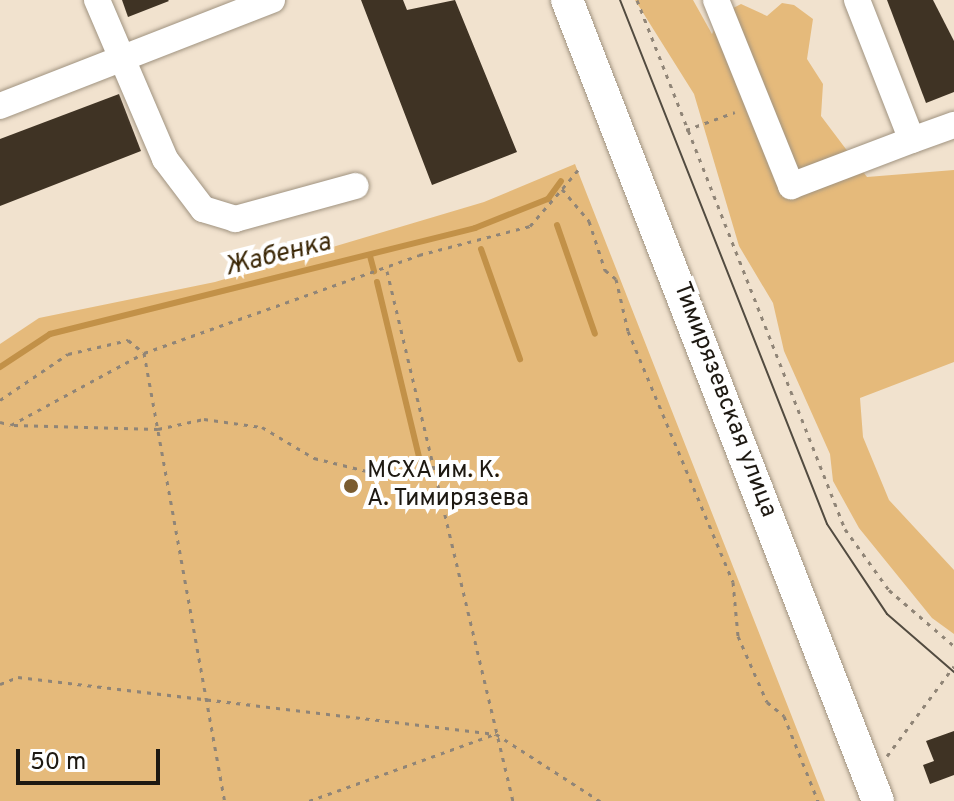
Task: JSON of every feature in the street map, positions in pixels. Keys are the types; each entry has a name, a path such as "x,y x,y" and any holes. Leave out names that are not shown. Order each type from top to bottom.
{"main road":[{"name":"Тимирязевская улица","path":"567,0 874,790"}],"lane":[{"path":"97,0 120,60 176,180 203,209 235,219 356,186"},
{"path":"0,106 272,0"},
{"path":"716,0 791,186 954,125"},
{"path":"857,0 912,140"}],"path":[{"path":"637,0 845,529 889,590 954,646"},
{"path":"686,130 758,103"},
{"path":"11,425 144,353 387,271 419,255 530,226 578,170"},
{"path":"562,189 589,221 605,270 616,279 628,331 733,582 738,636 767,702 784,716 818,801"},
{"path":"387,271 513,801"},
{"path":"0,400 68,354 128,340 144,353 225,801"},
{"path":"0,422 11,425 158,429 204,419 262,427 314,458 383,475 434,473"},
{"path":"874,790 954,666"},
{"path":"0,684 18,677 208,704 496,734 600,801"},
{"path":"309,801 496,734"}],"shaded area":[{"path":"635,0 693,0 712,34 722,14 741,4 767,16 782,3 794,5 813,19 807,59 823,84 821,116 867,177 954,170 954,362 860,398 863,437 889,500 954,570 954,634 932,618 859,528 833,481 830,454 784,351 773,303 739,246 694,94"},
{"name":"МСХА им. К. А. Тимирязева","path":"575,164 825,801 0,801 0,344 39,318 215,282 484,202"}],"building":[{"path":"122,0 168,0 169,1 128,17"},
{"path":"361,0 403,0 407,10 455,0 517,152 432,185"},
{"path":"887,0 933,0 954,41 954,92 926,103"},
{"path":"119,94 141,151 0,206 0,139"},
{"path":"954,731 954,775 930,784 923,765 934,761 926,741"}],"waterway":[{"name":"Жабенка","path":"0,367 50,334 475,228 548,199 561,181"},
{"path":"557,225 595,334"},
{"path":"481,249 520,359"},
{"path":"370,256 374,271"},
{"path":"377,282 422,470"}],"tram line":[{"path":"620,0 827,524 887,614 954,672"}],"place":[{"name":"МСХА им. К. А. Тимирязева","path":"351,486"}]}
